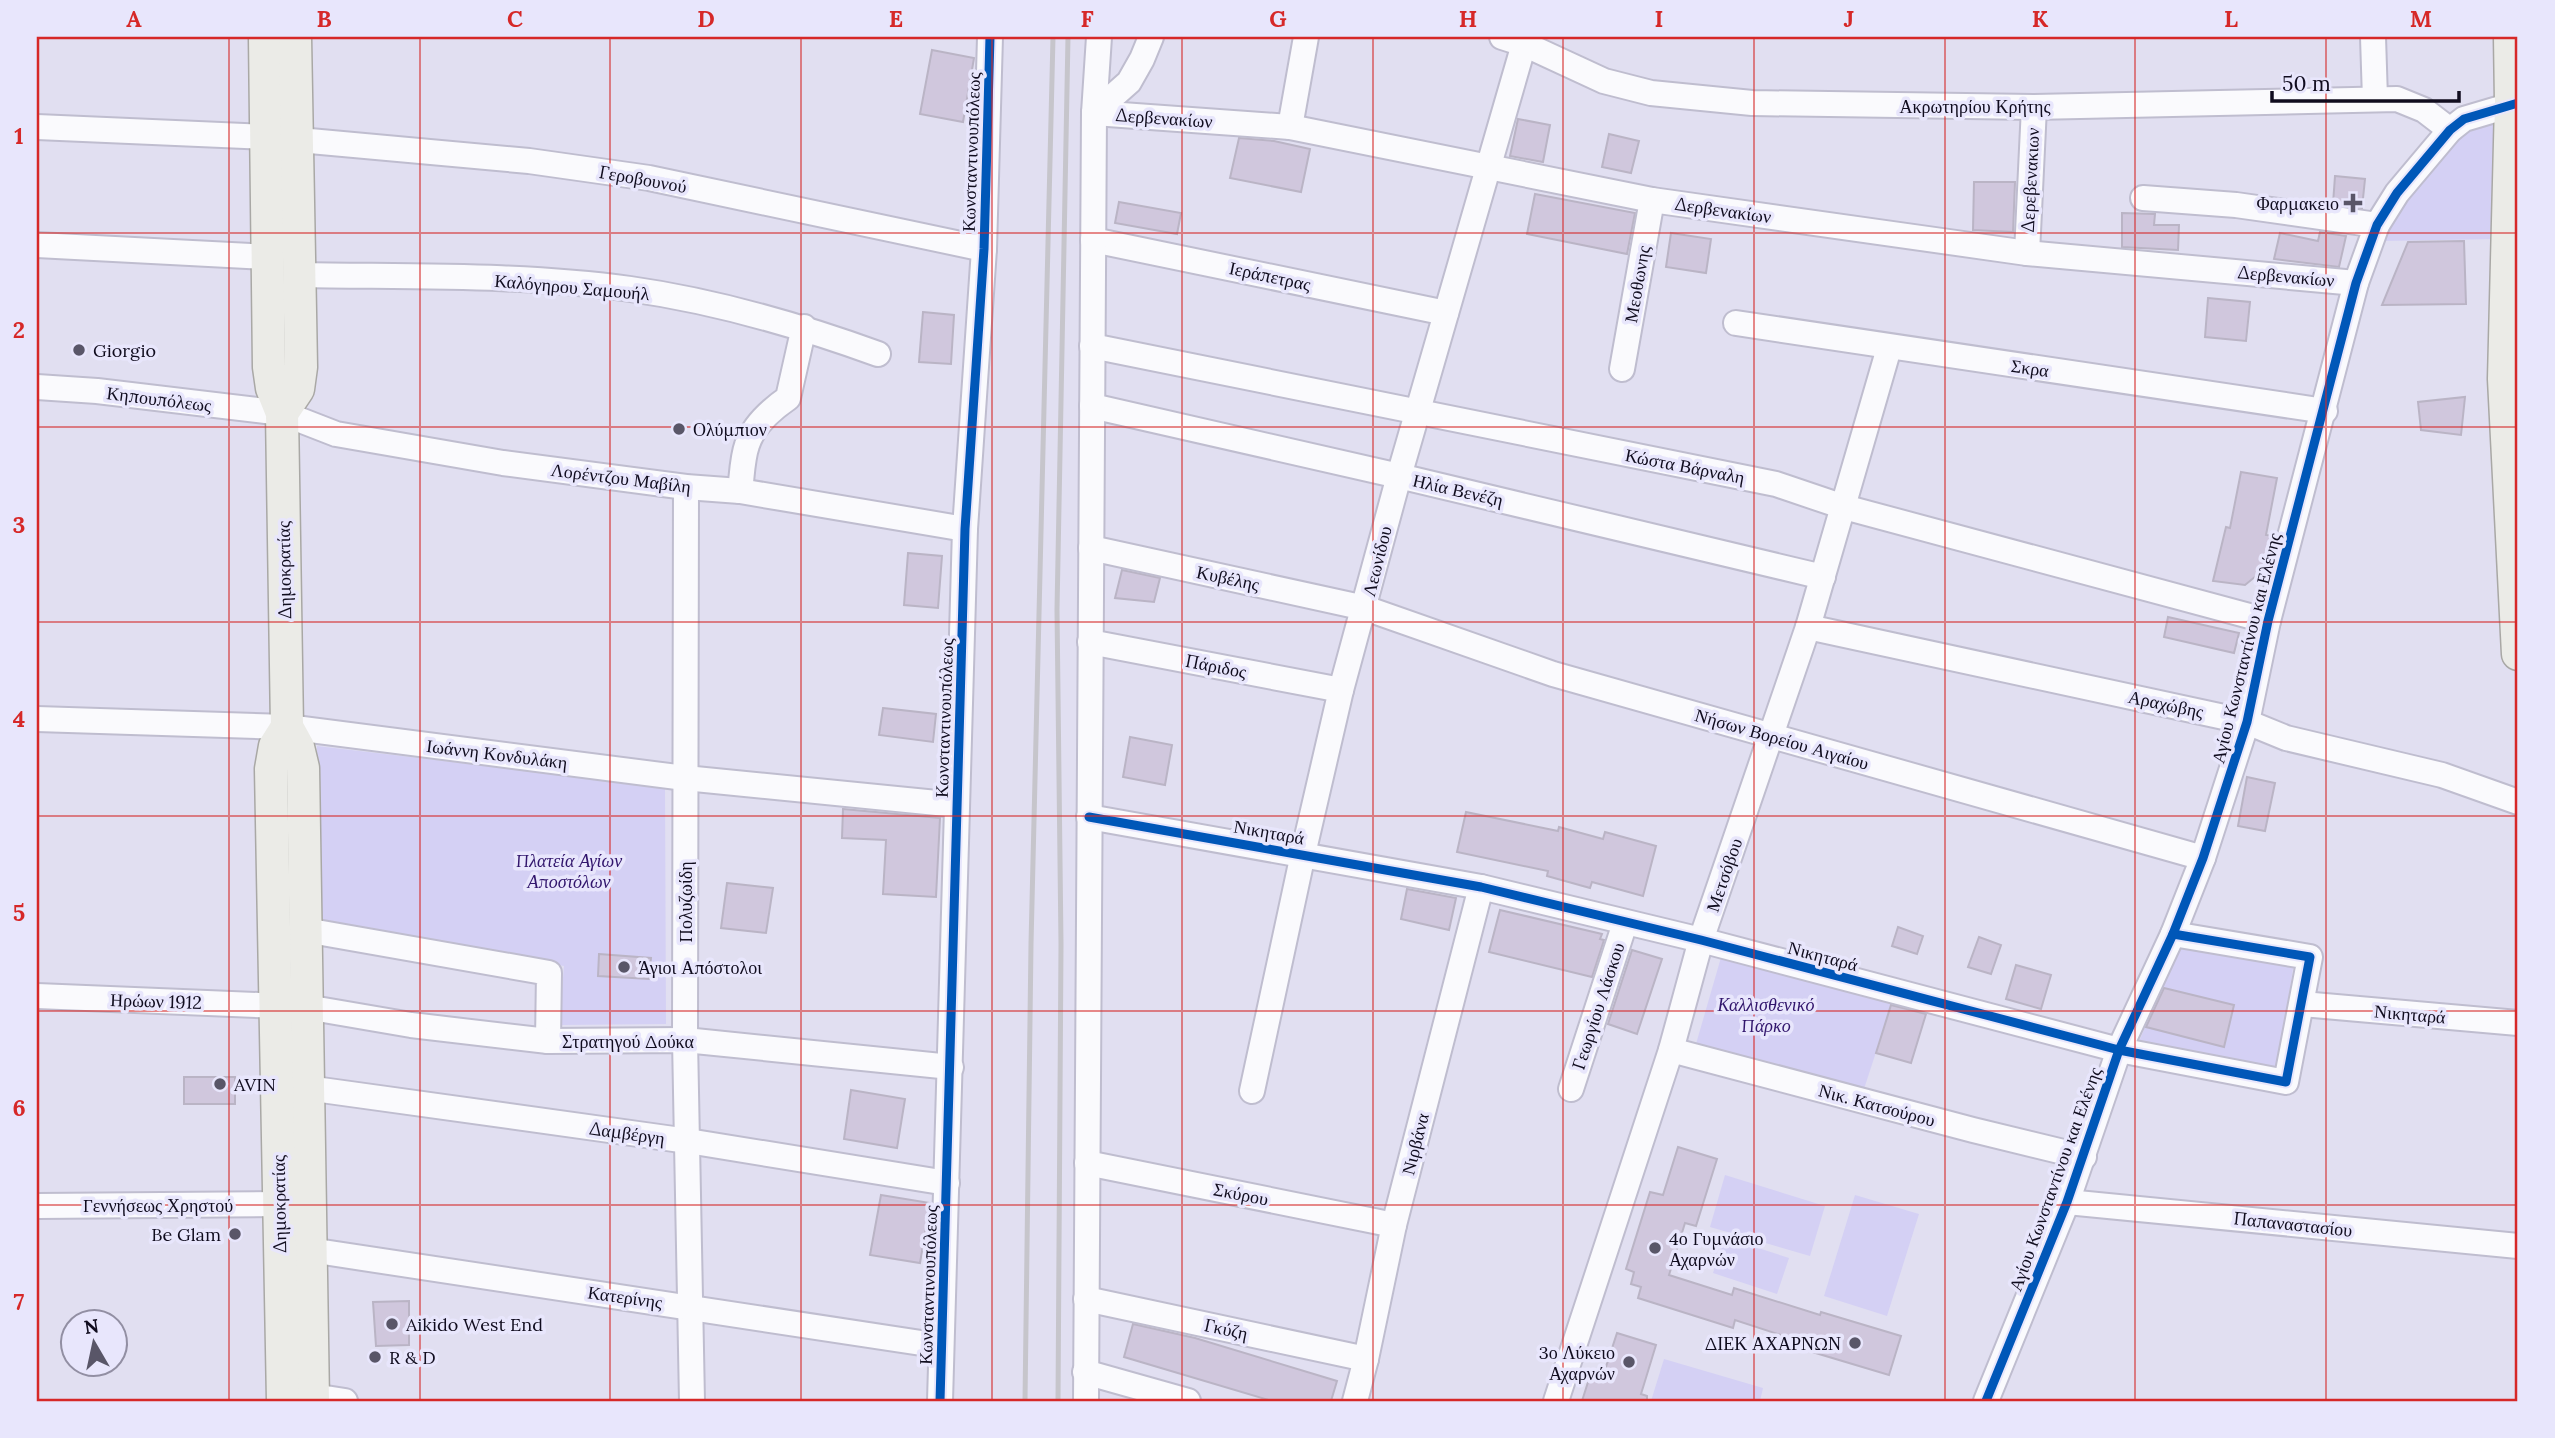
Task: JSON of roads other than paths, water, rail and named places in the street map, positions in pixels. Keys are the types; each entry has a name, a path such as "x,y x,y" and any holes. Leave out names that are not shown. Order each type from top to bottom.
{"main road":[{"name":"Δημοκρατίας","path":"265,37 300,275 302,367 298,389 282,413"},
{"name":"Δημοκρατίας","path":"295,37 268,257 269,367 272,388 282,413 286,727 298,747 303,768 305,930 291,1007 279,1204 303,1399"},
{"path":"2510,37 2515,103 2511,379 2518,654"},
{"name":"Δημοκρατίας","path":"286,727 275,746 271,769 291,1007 307,1088 310,1250 303,1399"}],"street":[{"path":"1086,1401 1094,113 1099,37"},
{"path":"1094,113 1129,82 1151,37"},
{"path":"1290,127 1306,37"},
{"path":"2373,37 2375,99"},
{"name":"Κωνσταντινουπόλεως","path":"940,1401 965,528 984,248 982,39"},
{"name":"Ακρωτηρίου Κρήτης","path":"1517,39 1604,81 1651,93 1693,98 1811,105 2034,107 2397,99 2424,110 2450,130"},
{"name":"Λεωνίδου","path":"1252,1091 1341,690 1488,166 1517,39"},
{"name":"Αγίου Κωνσταντίνου και Ελένης","path":"1986,1401 2067,1202 2119,1050 2173,934 2203,858 2247,722 2268,621 2325,411 2356,283 2377,225 2396,193 2450,130 2464,119 2515,103"},
{"name":"Δερεβενακιων","path":"2026,253 2034,107"},
{"name":"Δερβενακίων","path":"1094,113 1290,127 1652,200 2026,253 2356,283"},
{"name":"Γεροβουνού","path":"37,127 281,138 529,161 649,178 984,248"},
{"path":"2143,198 2236,205 2377,225"},
{"name":"Μεοθωνης","path":"1622,369 1652,200"},
{"name":"Ιεράπετρας","path":"1093,240 1446,313"},
{"path":"37,245 268,257"},
{"name":"Καλόγηρου Σαμουήλ","path":"300,275 593,285 673,297 804,327 878,354"},
{"name":"Σκρα","path":"1736,323 1889,348 2325,411"},
{"path":"740,491 747,444 758,426 775,407 788,398 804,327"},
{"name":"Κώστα Βάρναλη","path":"1093,346 1776,484 1844,507 2268,621"},
{"name":"Μετσόβου","path":"1556,1401 1671,1050 1701,940 1808,627 1889,348"},
{"name":"Κηπουπόλεως","path":"37,387 97,391 282,413"},
{"name":"Ηλία Βενέζη","path":"1092,405 1823,577"},
{"name":"Λορέντζου Μαβίλη","path":"282,413 336,434 503,463 686,487 740,491 965,528"},
{"name":"Πολυζωίδη","path":"686,487 685,1040 692,1401"},
{"name":"Κυβέλης","path":"1091,548 1365,608"},
{"name":"Νήσων Βορείου Αιγαίου","path":"1365,608 1553,674 2203,858"},
{"name":"Αραχώβης","path":"1808,627 2247,722 2286,738 2442,775 2518,802"},
{"name":"Πάριδος","path":"1090,642 1341,690"},
{"name":"Ιωάννη Κονδυλάκη","path":"37,719 286,727 685,778 957,805"},
{"name":"Νικηταρά","path":"1089,817 1481,887 1701,940 2119,1050 2286,1082 2310,957 2173,934"},
{"name":"Νιρβάνα","path":"1354,1401 1366,1359 1394,1224 1481,887"},
{"name":"Γεωργίου Λάσκου","path":"1571,1089 1625,923"},
{"path":"305,930 549,973 548,1041"},
{"name":"Ηρώων 1912","path":"37,996 291,1007"},
{"name":"Νικηταρά","path":"2302,1004 2518,1023"},
{"name":"Στρατηγού Δούκα","path":"291,1007 411,1025 548,1041 685,1040 951,1067"},
{"name":"Νικ. Κατσούρου","path":"1671,1050 2084,1157"},
{"name":"Δαμβέργη","path":"307,1088 688,1141 947,1183"},
{"name":"Σκύρου","path":"1087,1163 1394,1224"},
{"name":"Παπαναστασίου","path":"2067,1202 2518,1246"},
{"name":"Γεννήσεως Χρηστού","path":"37,1206 279,1204"},
{"name":"Κατερίνης","path":"310,1250 941,1346"},
{"name":"Γκύζη","path":"1086,1299 1366,1359"},
{"path":"1085,1372 1188,1401"},
{"path":"303,1399 345,1401"}],"railway":[{"path":"1025,1401 1031,944 1053,37"},
{"path":"1058,1401 1061,944 1057,610 1068,37"}],"place":[{"name":"Φαρμακειο","path":"2353,203"},
{"name":"Giorgio","path":"79,350"},
{"name":"Ολύμπιον","path":"679,429"},
{"name":"Άγιοι Απόστολοι","path":"624,967"},
{"name":"AVIN","path":"220,1084"},
{"name":"Be Glam","path":"235,1234"},
{"name":"4ο Γυμνάσιο Αχαρνών","path":"1655,1248"},
{"name":"Aikido West End","path":"392,1324"},
{"name":"ΔΙΕΚ ΑΧΑΡΝΩΝ","path":"1855,1343"},
{"name":"R & D","path":"375,1357"},
{"name":"3ο Λύκειο Αχαρνών","path":"1629,1362"}],"park label":[{"name":"Πλατεία Αγίων Αποστόλων","path":"569,870"},
{"name":"Καλλισθενικό Πάρκο","path":"1766,1014"}]}
